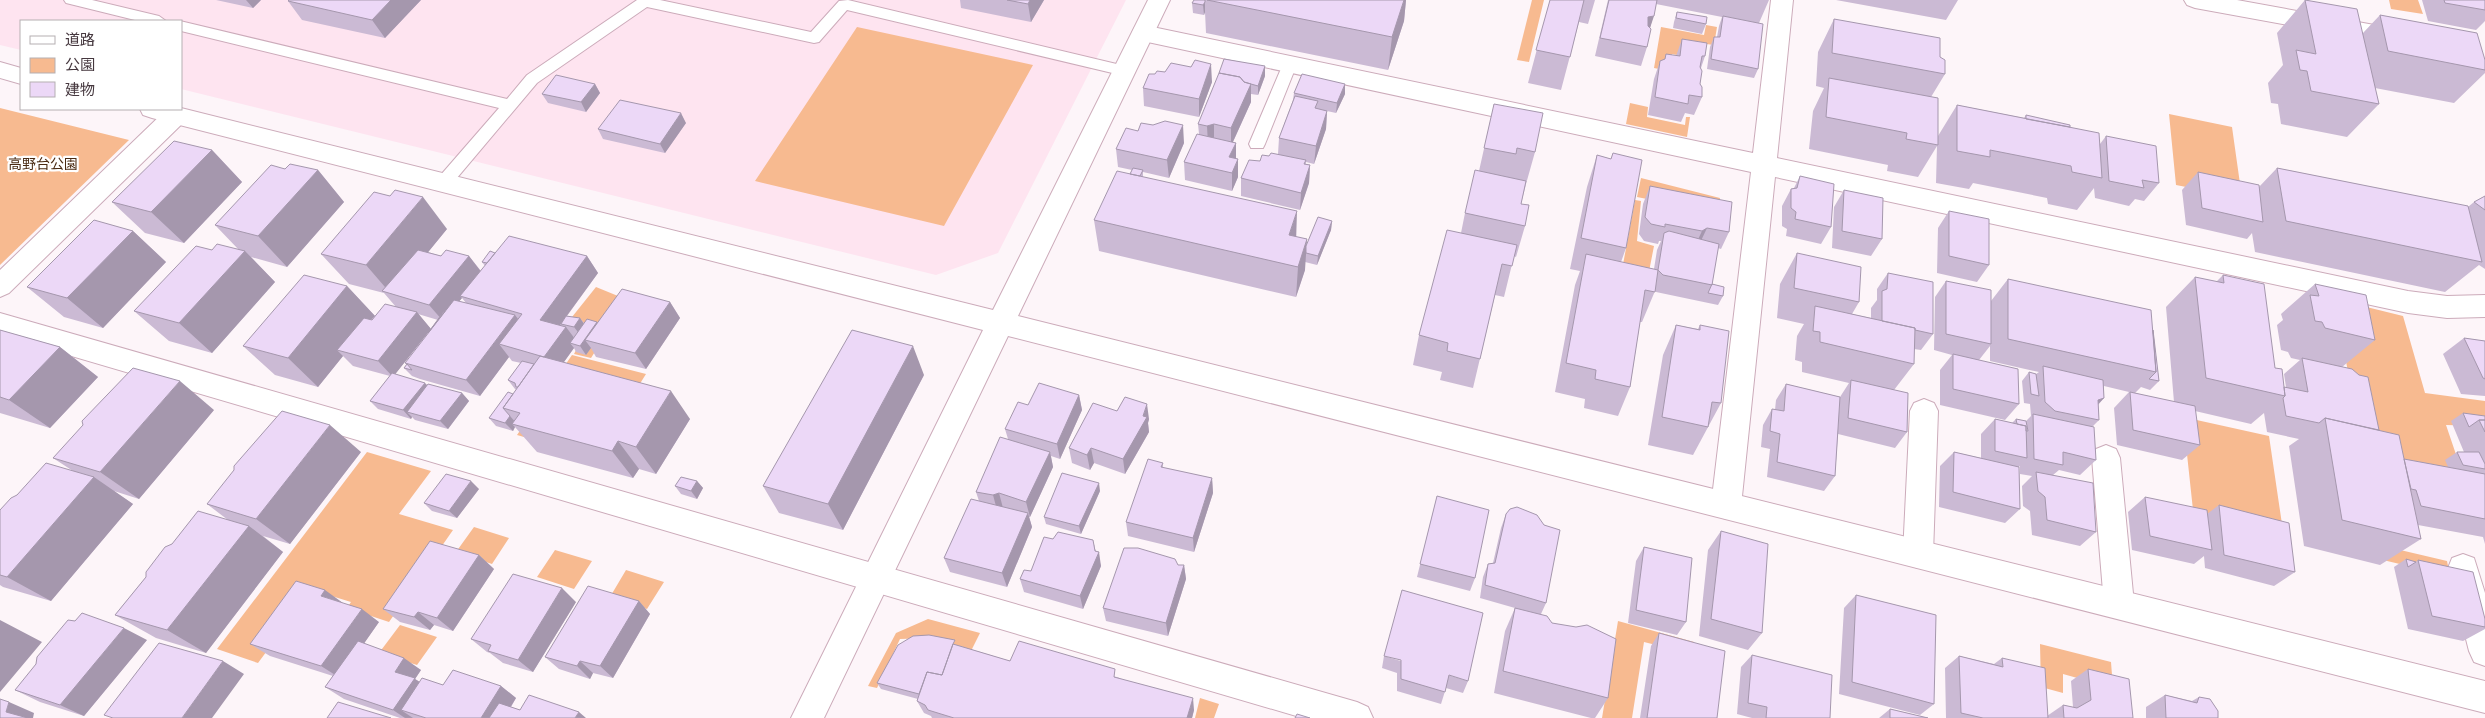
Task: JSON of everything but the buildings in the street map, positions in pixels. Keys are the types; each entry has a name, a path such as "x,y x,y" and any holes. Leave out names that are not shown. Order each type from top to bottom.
{"street":[{"path":"807,718 1002,324 1159,0"},
{"path":"1726,506 1782,0"},
{"path":"2195,0 2418,41"},
{"path":"1143,33 2408,302 2446,307 2485,306"},
{"path":"0,70 20,76"},
{"path":"0,286 164,112 445,181 1002,324 2119,604 2401,678 2485,698"},
{"path":"0,324 1357,718"},
{"path":"1918,554 1924,411"},
{"path":"2106,458 2119,604"},
{"path":"2463,568 2485,651"}],"lane":[{"path":"71,0 113,4 156,20"},
{"path":"445,181 532,79 646,1 814,38 844,4 1125,71"},
{"path":"182,26 510,105"},
{"path":"1257,144 1290,64"}],"shaded area":[{"path":"0,0 1126,0 998,253 936,275 182,89 182,20 20,20 20,50 0,45"}],"green space":[{"path":"1532,0 1544,0 1529,62 1517,60"},
{"path":"2389,0 2418,0 2423,14 2391,9"},
{"path":"1706,25 1717,27 1714,45 1706,44 1703,60 1672,54 1669,71 1654,68 1661,27 1704,35"},
{"path":"857,27 1033,65 944,226 755,181"},
{"path":"1630,103 1648,107 1647,117 1685,125 1686,117 1690,117 1687,137 1626,124"},
{"name":"高野台公園","path":"0,108 129,140 0,265"},
{"path":"2169,114 2232,127 2242,198 2176,185"},
{"path":"1641,178 1720,198 1717,213 1637,197"},
{"path":"1635,200 1641,201 1637,241 1654,246 1645,292 1619,286"},
{"path":"596,287 618,296 620,312 591,358 574,354 581,340 560,332"},
{"path":"2334,299 2403,316 2425,393 2485,401 2485,426 2446,425 2464,478 2364,455"},
{"path":"572,355 646,374 631,398 563,380 524,437 517,435"},
{"path":"2183,417 2269,436 2283,531 2193,510"},
{"path":"367,452 431,471 399,514 453,530 389,622 347,608 351,602 312,590 258,663 217,649"},
{"path":"474,527 509,538 492,564 456,552"},
{"path":"2379,545 2447,561 2450,576 2383,560"},
{"path":"555,550 592,561 574,589 537,577"},
{"path":"626,570 664,582 647,609 610,597"},
{"path":"928,619 980,633 971,651 931,638 900,639 877,688 868,686 896,633"},
{"path":"1618,621 1694,642 1692,654 1644,642 1632,718 1602,718"},
{"path":"400,625 437,637 417,665 379,653"},
{"path":"2040,644 2111,662 2113,688 2063,674 2063,693 2041,687"},
{"path":"1200,698 1219,704 1214,718 1195,718"}]}
